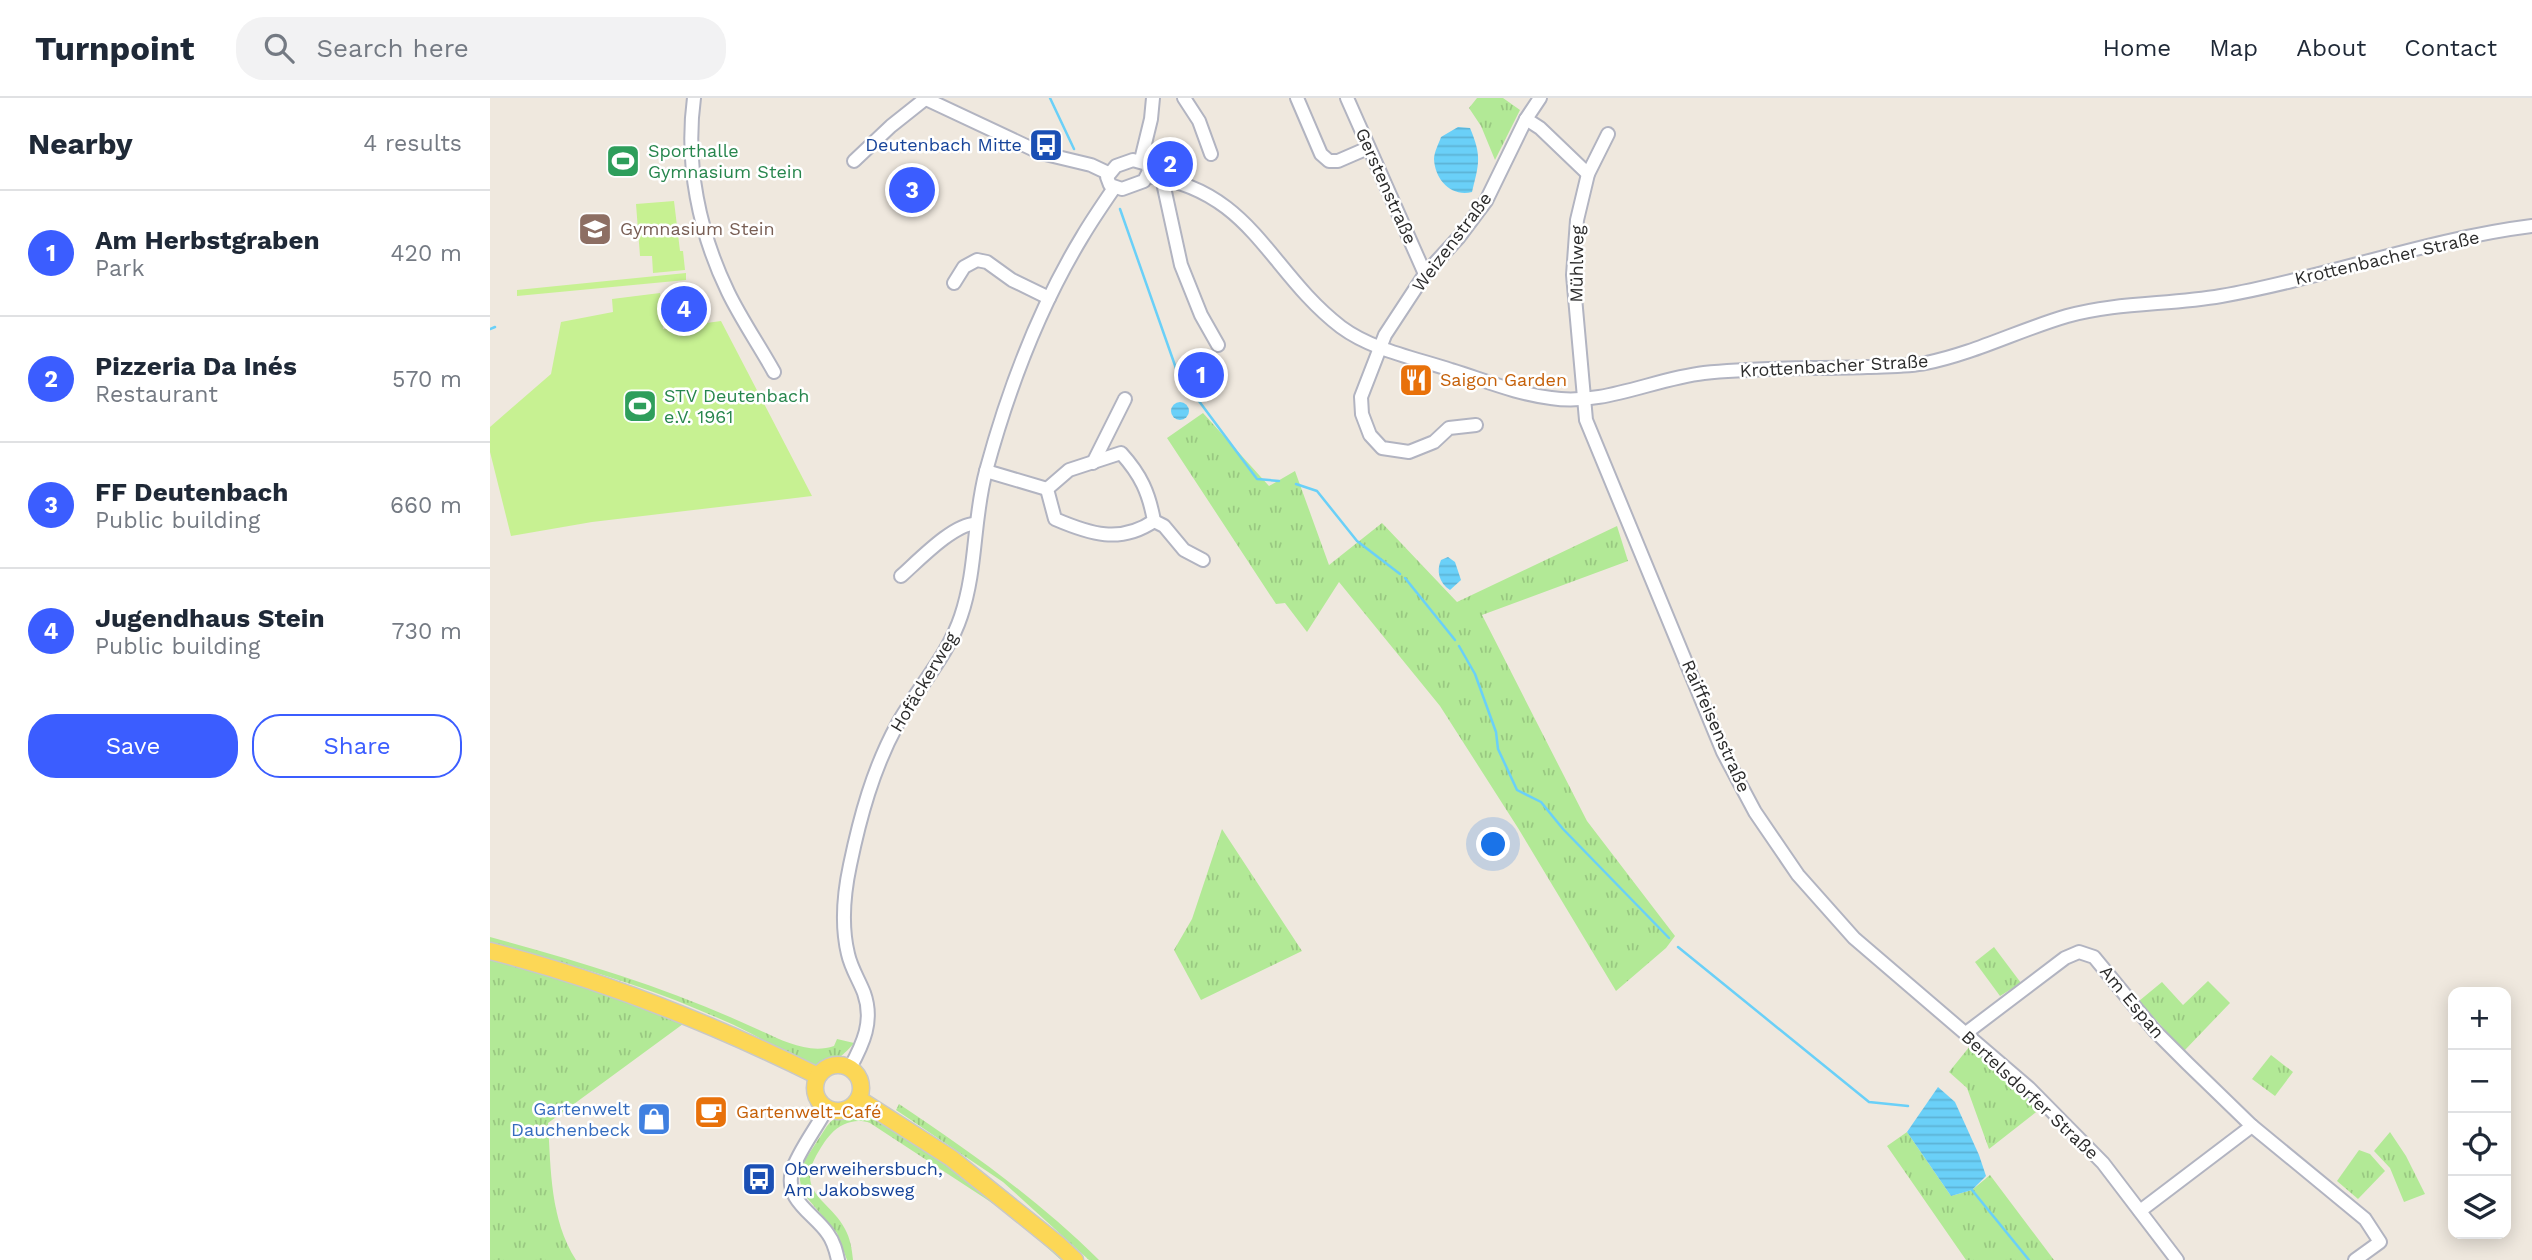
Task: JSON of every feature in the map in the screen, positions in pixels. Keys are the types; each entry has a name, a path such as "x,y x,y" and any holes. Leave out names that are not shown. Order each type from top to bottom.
{"main road":[{"path":"490,951 591,980 663,1007 734,1036 818,1076"},
{"path":"832,1066 850,1068 859,1079 859,1099 852,1107 844,1110 827,1108 817,1097 818,1076 832,1066"},
{"path":"859,1099 951,1158 1075,1260"}],"street":[{"path":"694,98 693,173 705,230 728,293 774,372"},
{"path":"854,161 924,98 1041,153 1091,164 1108,173"},
{"path":"1141,160 1153,98"},
{"path":"1184,98 1199,121 1211,154"},
{"path":"1297,98 1321,153 1329,161 1338,161 1368,148"},
{"name":"Gerstenstraße","path":"1347,98 1425,274"},
{"name":"Weizenstraße","path":"1476,425 1449,428 1434,443 1409,452 1382,448 1370,435 1362,414 1361,397 1385,335 1425,274 1459,237 1486,201 1539,98"},
{"path":"1526,120 1540,128 1588,174"},
{"name":"Mühlweg","path":"1583,400 1573,275 1577,220 1588,174 1608,134"},
{"path":"1141,160 1148,167 1148,176 1144,181 1132,187 1114,188 1108,182 1108,173 1116,166 1141,160"},
{"name":"Krottenbacher Straße","path":"1148,176 1194,187 1229,208 1247,225 1298,287 1343,328 1381,347 1527,394 1554,399 1583,400 1702,373 1922,364 1974,351 2066,316 2109,307 2219,297 2445,243 2532,226"},
{"path":"1162,178 1181,265 1201,316 1218,345"},
{"name":"Hofäckerweg","path":"850,1068 864,1041 868,1021 866,1000 848,953 844,926 845,898 856,836 881,756 902,716 951,640 961,617 972,572 976,524 986,471 1008,402 1049,298 1082,237 1114,188"},
{"path":"954,283 964,267 976,260 987,262 1013,280 1049,298"},
{"path":"1093,463 1125,399"},
{"name":"Raiffeisenstraße","path":"1583,400 1586,420 1723,752 1755,812 1798,874 1854,938 1928,1003"},
{"path":"1046,489 1069,470 1121,453 1132,465 1149,495 1154,522"},
{"path":"986,471 1046,489"},
{"path":"1046,489 1055,519 1081,530 1115,535 1138,532 1154,522"},
{"path":"1154,522 1164,526 1184,550 1203,560"},
{"path":"901,576 950,535 970,523 976,524"},
{"name":"Am Espan","path":"1966,1033 2065,958 2079,952 2094,957 2154,1030 2252,1126 2365,1219 2380,1242 2355,1260"},
{"name":"Bertelsdorfer Straße","path":"1928,1003 2029,1088 2103,1163 2177,1260"},
{"path":"827,1108 793,1169 790,1181 793,1193 802,1207 828,1234 838,1260"},
{"path":"2140,1211 2252,1126"}],"green space":[{"path":"1477,98 1503,98 1520,110 1495,160 1481,126 1469,108"},
{"path":"674,201 685,270 653,273 652,256 640,256 636,204"},
{"path":"686,273 686,280 517,296 517,290"},
{"name":"STV Deutenbach e.V. 1961","path":"660,293 663,329 721,321 812,496 592,522 511,536 490,452 490,427 551,374 561,322 613,312 612,299"},
{"path":"1203,413 1269,486 1295,471 1329,565 1382,523 1457,602 1617,526 1628,561 1482,615 1587,821 1675,936 1666,948 1616,991 1518,828 1440,706 1339,582 1307,632 1285,603 1276,604 1167,438"},
{"path":"1222,829 1302,951 1201,1000 1174,950 1192,919"},
{"path":"490,937 653,987 801,1047 834,1046 837,1039 854,1043 842,1056 831,1062 820,1065 806,1063 712,1015 596,973 490,943"},
{"path":"1994,947 2021,983 2000,996 1975,962"},
{"path":"490,959 590,987 683,1024 548,1123 553,1194 561,1228 576,1260 490,1260"},
{"path":"2208,981 2230,1003 2184,1051 2139,1001 2162,982 2183,1005"},
{"path":"1970,1046 2040,1109 1989,1149 1967,1088 1949,1072"},
{"path":"2271,1055 2293,1072 2275,1096 2252,1079"},
{"path":"899,1104 1003,1177 1099,1260 1089,1260 1003,1182 896,1110"},
{"path":"853,1109 865,1111 939,1154 1072,1260 1061,1260 1012,1216 870,1123 854,1121 844,1124 831,1134 816,1156 810,1179 818,1196 845,1229 853,1260 847,1260 837,1233 802,1192 799,1174 827,1126 836,1116"},
{"path":"1907,1132 1951,1196 1972,1190 1990,1175 2054,1260 1966,1260 1887,1146"},
{"path":"2390,1132 2406,1156 2425,1194 2404,1202 2390,1168 2374,1151"},
{"path":"2359,1150 2370,1154 2385,1171 2358,1199 2337,1181"}],"water":[{"path":"1458,127 1470,128 1478,153 1478,167 1472,192 1457,192 1451,189 1441,180 1435,167 1434,156 1441,137"},
{"path":"1180,402 1186,405 1189,411 1186,417 1180,420 1174,417 1171,411 1174,405"},
{"path":"1448,557 1455,562 1461,580 1450,590 1443,584 1439,572 1441,560"},
{"path":"1938,1087 1955,1102 1986,1176 1972,1190 1951,1196 1907,1132"}],"waterway":[{"path":"1050,98 1074,149"},
{"path":"1120,209 1178,374"},
{"path":"490,329 495,327"},
{"path":"1187,385 1257,479 1279,481"},
{"path":"1296,484 1317,491 1357,541 1400,574"},
{"path":"1405,578 1455,640"},
{"path":"1459,646 1475,674 1496,732 1498,749 1517,790 1541,802 1563,829 1669,938"},
{"path":"1678,947 1869,1102 1908,1106"},
{"path":"1972,1190 2029,1260"}],"place":[{"name":"Deutenbach Mitte","path":"1046,145"},
{"name":"Sporthalle Gymnasium Stein","path":"623,161"},
{"name":"Pizzeria Da Inés","path":"1170,164"},
{"name":"FF Deutenbach","path":"912,190"},
{"name":"Gymnasium Stein","path":"595,229"},
{"name":"Jugendhaus Stein","path":"684,309"},
{"name":"Am Herbstgraben","path":"1201,375"},
{"name":"Saigon Garden","path":"1416,380"},
{"name":"STV Deutenbach e.V. 1961","path":"640,406"},
{"name":"Gartenwelt-Café","path":"711,1112"},
{"name":"Gartenwelt Dauchenbeck","path":"654,1119"},
{"name":"Oberweihersbuch, Am Jakobsweg","path":"759,1179"}]}
